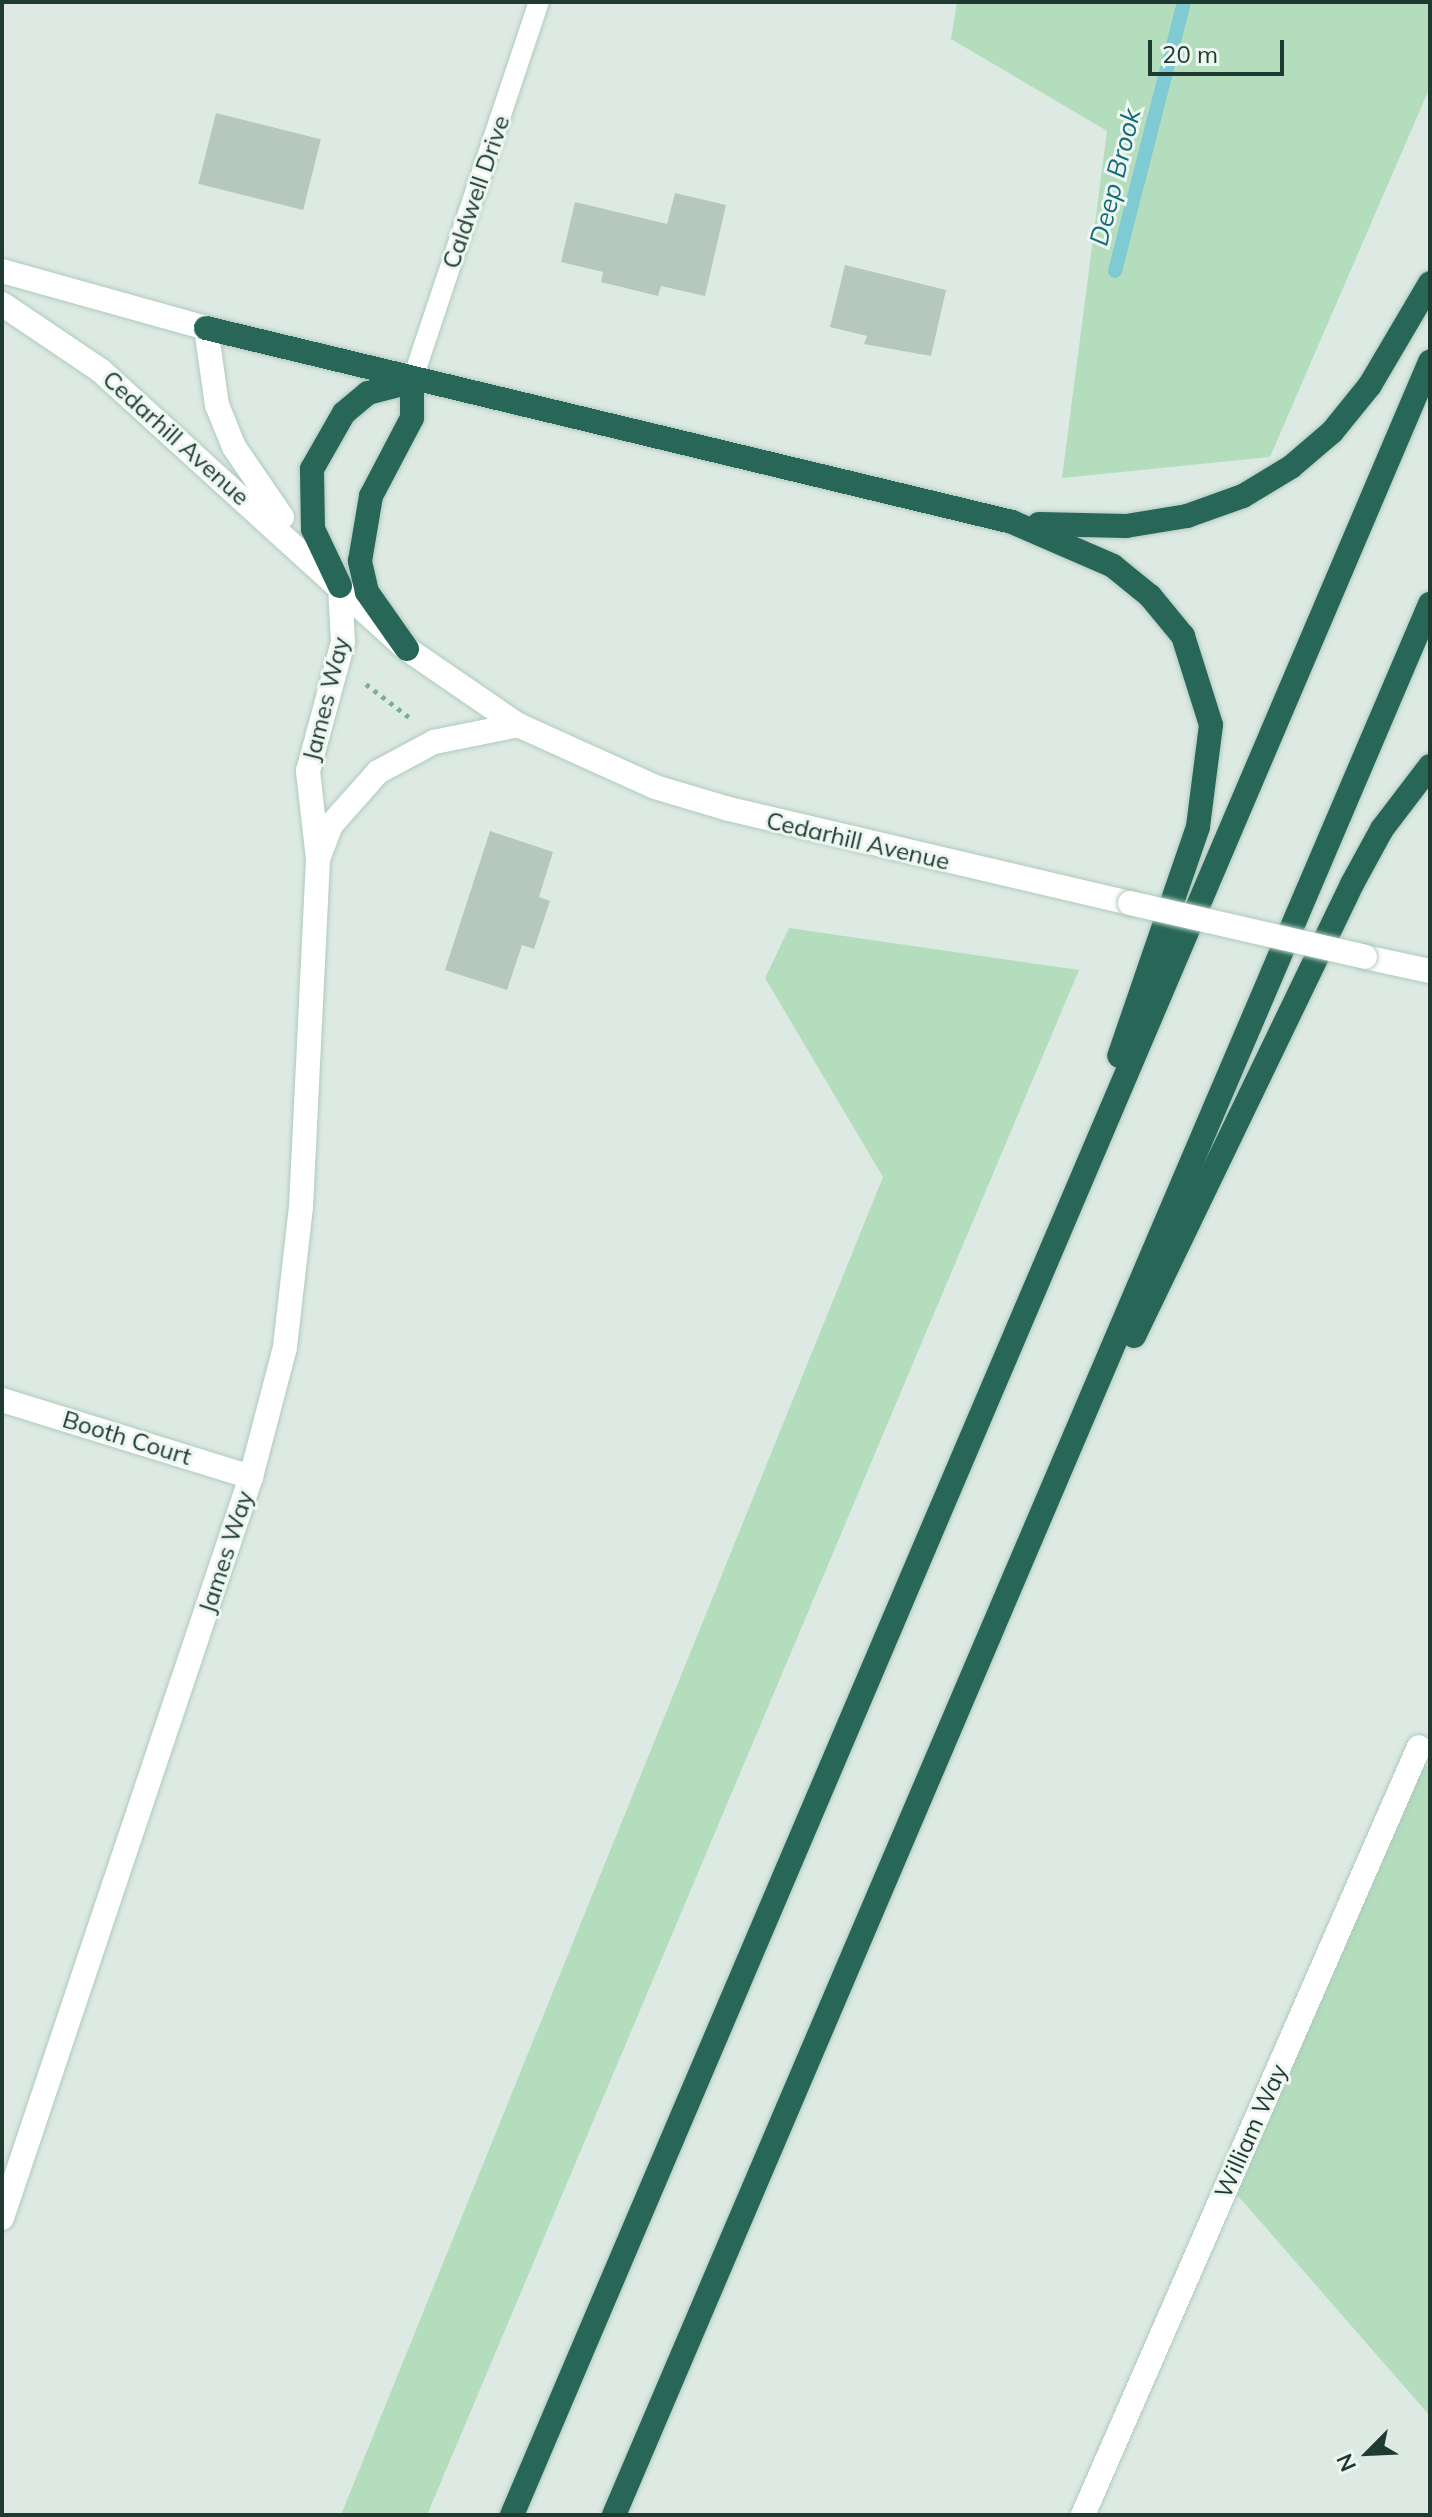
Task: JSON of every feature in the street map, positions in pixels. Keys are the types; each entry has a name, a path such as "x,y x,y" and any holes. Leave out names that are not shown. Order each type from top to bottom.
{"highway":[{"path":"1012,522 1126,526 1187,516 1243,496 1332,432 1387,359 1430,283"},
{"path":"206,328 412,381 1012,522 1113,566 1150,596 1183,636 1211,725 1198,827 1051,1252"},
{"path":"512,2515 1430,362"},
{"path":"340,586 313,529 312,469 324,439 355,403 412,381"},
{"path":"407,649 367,592 360,561 371,496 412,418 412,381"},
{"path":"614,2515 1430,604"},
{"path":"989,1638 1352,884 1382,829 1430,766"}],"street":[{"path":"2,271 206,328"},
{"name":"Cedarhill Avenue","path":"2,304 100,370 407,649 518,725 655,787 729,809 1430,971"},
{"name":"Cedarhill Avenue","path":"206,328 217,405 234,447 340,586"},
{"name":"James Way","path":"2,2218 251,1477 282,1360 295,1278 318,859 308,771 343,642 340,586"},
{"name":"James Way","path":"318,859 331,825 378,772 434,742 518,725"},
{"name":"Booth Court","path":"2,1400 251,1477"},
{"name":"William Way","path":"1083,2515 1419,1747"}],"lane":[{"name":"Caldwell Drive","path":"412,381 539,2"}],"path":[{"path":"353,682 366,684 415,728"}],"green space":[{"path":"957,2 1430,2 1430,87 1270,457 1062,478 1107,131 951,39"},
{"path":"789,928 1079,970 427,2515 341,2515 883,1177 765,978"},
{"path":"1409,1762 1430,1766 1430,2416 1232,2189"}],"building":[{"path":"216,113 321,139 303,210 198,184"},
{"path":"675,193 726,205 705,296 661,286 658,296 601,282 603,272 561,262 575,202 667,224"},
{"path":"845,265 946,290 931,356 864,344 867,336 830,327"},
{"path":"490,831 553,852 539,897 550,901 534,949 522,945 507,990 445,970"}],"waterway":[{"name":"Deep Brook","path":"1115,271 1184,2"}]}
